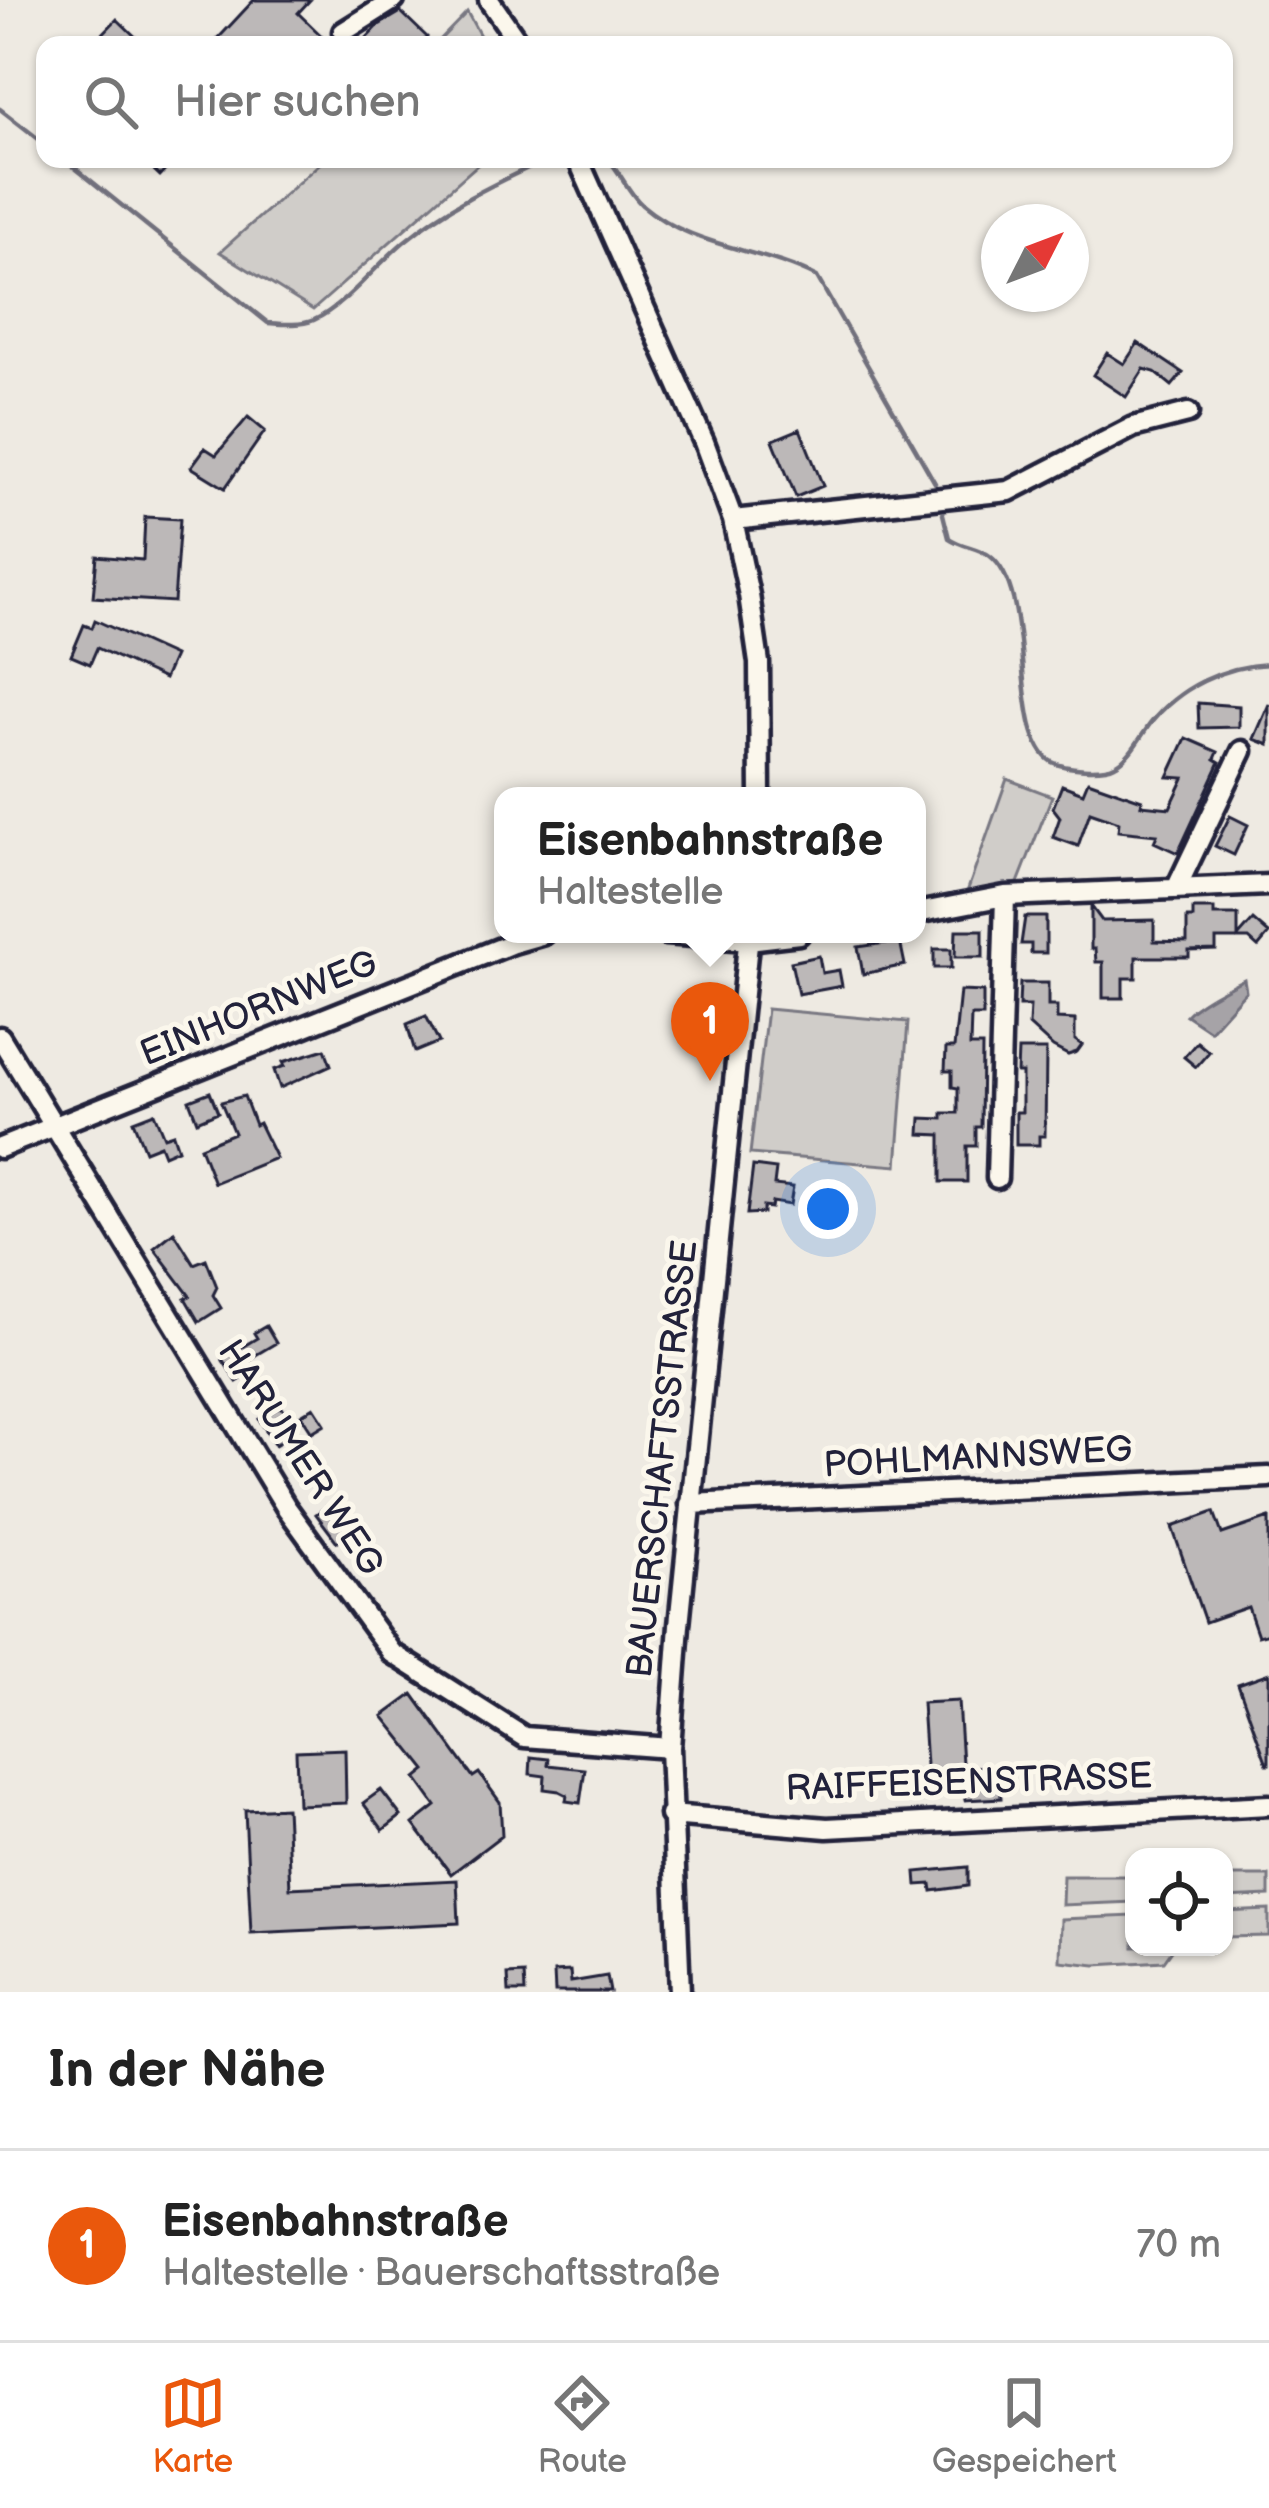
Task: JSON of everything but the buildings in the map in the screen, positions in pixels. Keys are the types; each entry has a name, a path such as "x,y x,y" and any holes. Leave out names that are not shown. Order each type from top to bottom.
{"street":[{"path":"343,32 394,0"},
{"path":"489,0 514,36"},
{"path":"582,168 704,442 733,520 759,663 760,787"},
{"path":"733,520 1009,491 1133,427 1188,413"},
{"path":"1176,889 1242,751"},
{"path":"926,911 1005,896 1269,885"},
{"path":"997,1178 1005,896"},
{"name":"EINHORNWEG","path":"0,1148 513,943"},
{"name":"BAUERSCHAFTSSTRASSE","path":"680,1992 670,1748 747,943"},
{"name":"HARUMER WEG","path":"0,1037 286,1508 392,1652 524,1737 670,1748"},
{"name":"POHLMANNSWEG","path":"690,1504 1269,1477"},
{"name":"RAIFFEISENSTRASSE","path":"670,1815 827,1828 1269,1805"}],"shaded area":[{"path":"467,12 480,36 444,36"},
{"path":"315,168 474,168 313,310 220,252"},
{"path":"1007,779 1052,796 1018,883 967,892"},
{"path":"1244,979 1246,991 1210,1031 1186,1015 1205,1000"},
{"path":"767,1009 908,1022 897,1166 750,1154"},
{"path":"1063,1876 1125,1876 1125,1902 1062,1905"},
{"path":"1233,1876 1269,1876 1269,1896 1233,1898"},
{"path":"1269,1910 1269,1936 1233,1937 1233,1912"},
{"path":"1125,1916 1125,1956 1168,1956 1164,1961 1096,1965 1060,1961 1061,1919"}],"waterway":[{"path":"0,109 36,137"},
{"path":"75,168 268,323 291,324 326,313 437,217 529,168"},
{"path":"614,168 637,200 662,219 705,239 817,277 935,483"},
{"path":"943,514 949,538 990,556 1004,574 1019,630 1030,723 1039,747 1052,762 1084,769 1115,765 1162,711 1189,689 1219,674 1269,664"}],"place":[{"name":"Eisenbahnstraße","path":"710,1081"}]}
